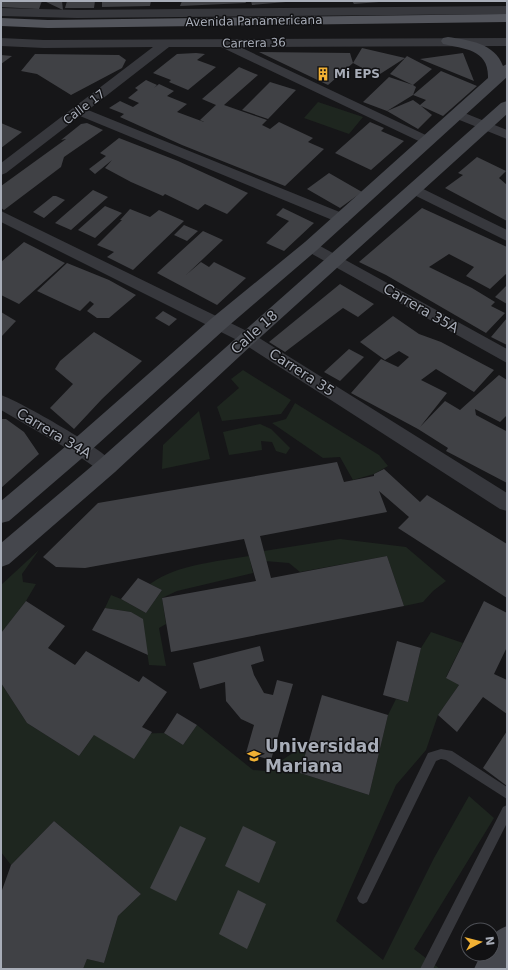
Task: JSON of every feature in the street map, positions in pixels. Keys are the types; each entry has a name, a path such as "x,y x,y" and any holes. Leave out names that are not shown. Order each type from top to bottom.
{"main road":[{"name":"Avenida Panamericana","path":"1,22 48,24 507,18"},
{"path":"485,32 507,26"},
{"path":"485,32 507,31"},
{"name":"Avenida Panamericana","path":"1,33 485,32"},
{"path":"448,41 466,44 482,50 493,58 502,74"},
{"name":"Calle 18","path":"1,514 342,219 502,74"},
{"name":"Calle 18","path":"1,558 107,466 247,338 507,106"},
{"path":"488,969 507,941"}],"street":[{"path":"1,12 77,14 434,6 507,10"},
{"name":"Carrera 36","path":"1,42 507,42"},
{"name":"Calle 17","path":"1,170 167,43"},
{"path":"221,43 427,141"},
{"path":"79,111 342,219"},
{"path":"457,114 507,135"},
{"path":"413,189 507,236"},
{"name":"Carrera 35","path":"1,216 247,338 507,503"},
{"name":"Carrera 35A","path":"311,246 507,357"},
{"name":"Carrera 34A","path":"1,402 80,447 107,466"}],"lane":[{"path":"362,898 432,758 441,754 448,754 507,793"},
{"path":"426,969 507,811"}],"shaded area":[{"path":"318,102 363,117 349,134 304,118"},
{"path":"243,370 291,400 281,414 222,421 217,407 239,388 231,379"},
{"path":"295,403 379,455 388,466 374,474 353,480 340,457 323,458 272,423 286,419"},
{"path":"199,411 210,459 162,469 163,445"},
{"path":"260,424 271,429 290,448 286,454 276,451 272,442 261,441 262,450 229,455 223,432"},
{"path":"340,539 406,547 446,581 433,591 423,602 404,606 387,556 300,572 289,563 265,561 264,551"},
{"path":"39,550 22,574 23,582 36,584 26,601 1,633 1,585"},
{"path":"249,556 253,573 177,591 162,598 166,624 159,628 166,666 149,665 142,619 131,612 105,608 111,595 146,613 162,590 150,584 161,577 185,568"},
{"path":"431,632 463,643 446,677 459,685 438,715 426,750 396,785 336,921 383,960 434,858 469,796 494,818 414,949 440,969 83,969 87,959 104,963 118,916 141,894 54,821 11,865 1,852 1,683 27,723 79,756 94,735 164,733 183,745 197,725 253,770 266,771 309,742 300,773 369,795 388,715 396,699 408,702 421,648"}],"building":[{"path":"2,1 42,1 39,9 1,7"},
{"path":"44,1 62,1 63,10"},
{"path":"67,1 95,1 94,8 65,8"},
{"path":"102,1 151,1 150,6 102,7"},
{"path":"182,1 245,1 246,3 180,6"},
{"path":"251,1 285,1 286,2 252,5"},
{"path":"352,1 379,1 379,2 354,4"},
{"path":"362,48 405,58 377,76 353,63"},
{"name":"Mi EPS","path":"259,52 350,53 353,63 328,85"},
{"path":"463,53 474,81 420,59"},
{"path":"35,54 119,55 126,60 122,68 71,95 37,74 21,71"},
{"path":"177,54 205,54 197,60 216,67 188,90 169,82 171,80 153,73"},
{"path":"1,55 12,56 1,64"},
{"path":"407,56 432,69 413,85 390,74"},
{"path":"239,67 258,75 224,105 267,120 262,125 270,129 279,122 313,138 308,142 324,149 285,186 182,145 120,117 124,114 109,108 120,101 133,107 139,103 128,98 138,90 135,88 146,80 157,85 154,88 159,84 174,91 167,96 187,104 177,112 204,122 200,120 216,105 202,99"},
{"path":"441,71 477,86 443,116 421,106 432,115 418,129 387,111 413,100 420,105 426,100 413,95"},
{"path":"389,77 416,87 413,95 387,111 363,102"},
{"path":"270,82 296,90 268,119 242,110"},
{"path":"370,122 384,128 381,131 404,141 371,170 335,153"},
{"path":"1,123 22,132 1,148"},
{"path":"87,123 103,130 64,157 61,167 4,210 1,208 1,186 66,139 61,140 81,124"},
{"path":"119,138 178,161 248,193 227,214 205,204 198,210 165,194 163,196 131,182 105,168 112,160 95,174 89,169 106,156 100,153"},
{"path":"477,157 506,171 499,178 507,185 507,221 445,188 463,175 458,173"},
{"path":"329,173 362,192 340,208 307,189"},
{"path":"93,190 108,197 71,230 55,223"},
{"path":"53,196 65,200 44,218 33,212"},
{"path":"105,206 122,213 95,238 78,230"},
{"path":"283,208 314,223 284,251 266,243 289,221 276,215"},
{"path":"422,208 507,247 507,273 490,289 466,276 474,267 449,254 429,267 472,288 495,302 491,306 505,313 486,333 386,275 359,262"},
{"path":"130,209 150,217 159,210 184,221 133,270 107,257 114,252 97,245 122,220 120,220"},
{"path":"184,225 198,231 187,241 174,235"},
{"path":"203,231 223,240 186,275 201,262 209,267 214,262 246,278 217,305 157,273"},
{"path":"24,242 65,263 19,304 1,295 1,262"},
{"path":"67,263 109,280 136,295 109,318 97,318 87,311 94,304 90,301 80,311 37,291"},
{"path":"340,284 374,304 358,317 343,308 285,352 269,342"},
{"path":"507,285 507,304 495,297"},
{"path":"163,311 177,319 169,326 155,318"},
{"path":"1,312 16,321 1,337"},
{"path":"393,316 419,334 441,342 494,370 474,392 436,369 421,380 447,393 420,427 445,401 460,410 499,375 507,380 507,415 500,422 475,409 476,415 506,431 507,429 507,483 446,451 448,448 418,429 351,393 381,359 398,367 409,357 399,351 385,360 360,342"},
{"path":"507,318 507,345 491,337"},
{"path":"94,332 142,361 102,399 74,429 50,408 73,384 55,369 60,361"},
{"path":"349,349 364,357 340,381 324,372"},
{"path":"1,419 6,419 24,432 39,454 1,488"},
{"path":"337,462 344,482 374,476 374,474 384,469 420,502 427,495 507,544 507,598 398,528 409,517 379,491 387,512 260,536 271,578 387,556 404,606 171,652 162,598 256,581 244,539 85,568 56,567 43,557 98,503"},
{"path":"138,578 162,590 146,613 121,599"},
{"path":"26,601 65,626 48,648 75,665 86,651 139,682 143,676 167,692 142,727 152,732 134,759 94,735 79,756 27,723 1,683 1,633"},
{"path":"484,601 507,613 507,647 494,674 507,680 507,714 483,697 457,732 438,715 459,685 446,678"},
{"path":"105,608 131,612 143,619 148,655 92,630"},
{"path":"397,641 421,648 408,702 383,695"},
{"path":"260,646 264,661 251,665 254,675 264,693 273,695 277,680 293,684 271,760 246,753 254,725 241,719 226,701 225,682 200,689 193,663"},
{"path":"322,695 388,715 369,795 300,773"},
{"path":"177,713 197,725 183,745 164,733"},
{"path":"507,731 507,786 483,768"},
{"path":"54,821 141,894 118,916 104,963 87,959 83,969 1,969 1,893 11,865"},
{"path":"180,826 206,838 176,901 150,888"},
{"path":"243,826 276,842 259,883 225,866"},
{"path":"238,890 266,904 247,949 219,934"}],"place":[{"name":"Mi EPS","path":"323,74"},
{"name":"Universidad Mariana","path":"254,756"}]}
